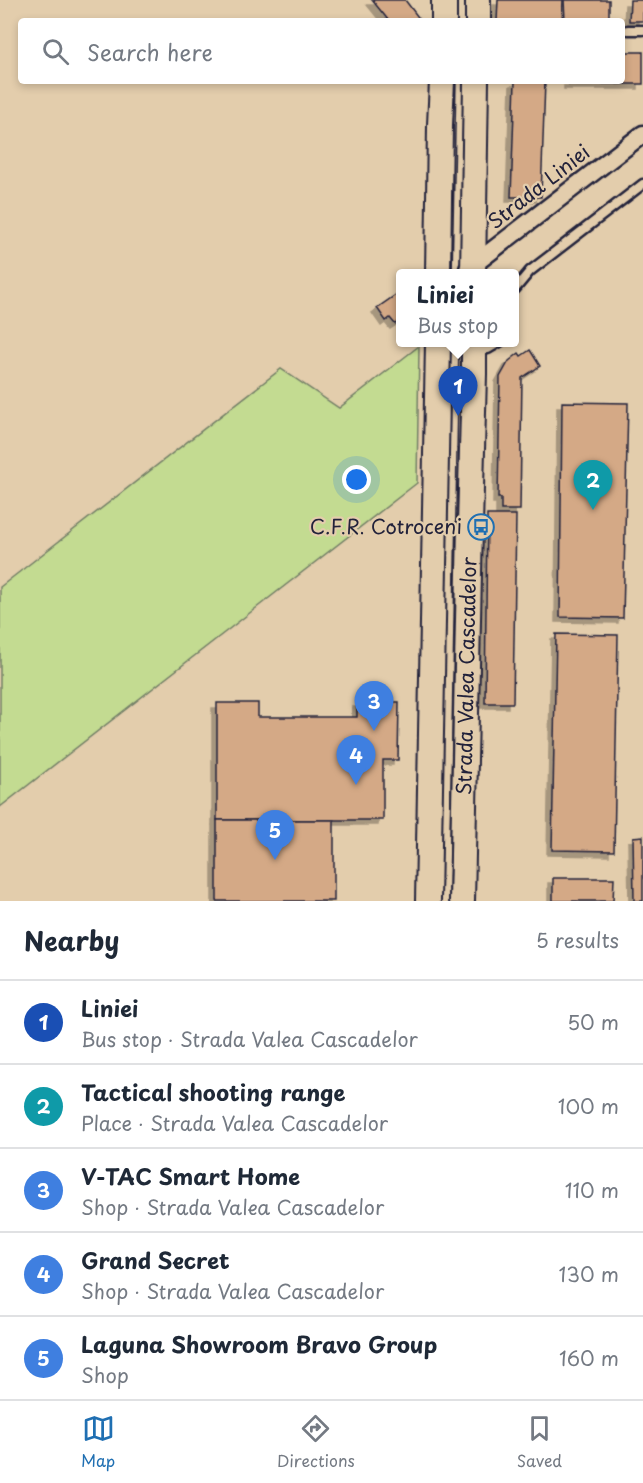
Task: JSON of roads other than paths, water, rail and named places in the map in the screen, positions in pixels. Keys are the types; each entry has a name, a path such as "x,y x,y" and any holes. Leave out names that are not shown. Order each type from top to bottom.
{"main road":[{"path":"444,0 444,18"},
{"path":"478,0 478,18"},
{"path":"438,269 442,84"},
{"path":"469,269 477,84"},
{"name":"Strada Valea Cascadelor","path":"428,901 438,347"},
{"name":"Strada Valea Cascadelor","path":"462,901 474,347"},
{"path":"431,730 465,731"}],"street":[{"name":"Strada Liniei","path":"470,269 643,134"}],"lane":[{"path":"628,30 643,30"},
{"path":"519,284 530,271 643,184"}],"tram line":[{"path":"465,0 465,18"},
{"path":"452,269 456,84"},
{"path":"449,901 459,347"}],"place":[{"name":"Liniei","path":"458,416"},
{"name":"Tactical shooting range","path":"593,510"},
{"name":"C.F.R. Cotroceni","path":"481,527"},
{"name":"V-TAC Smart Home","path":"374,731"},
{"name":"Grand Secret","path":"356,785"},
{"name":"Laguna Showroom Bravo Group","path":"275,860"}]}
